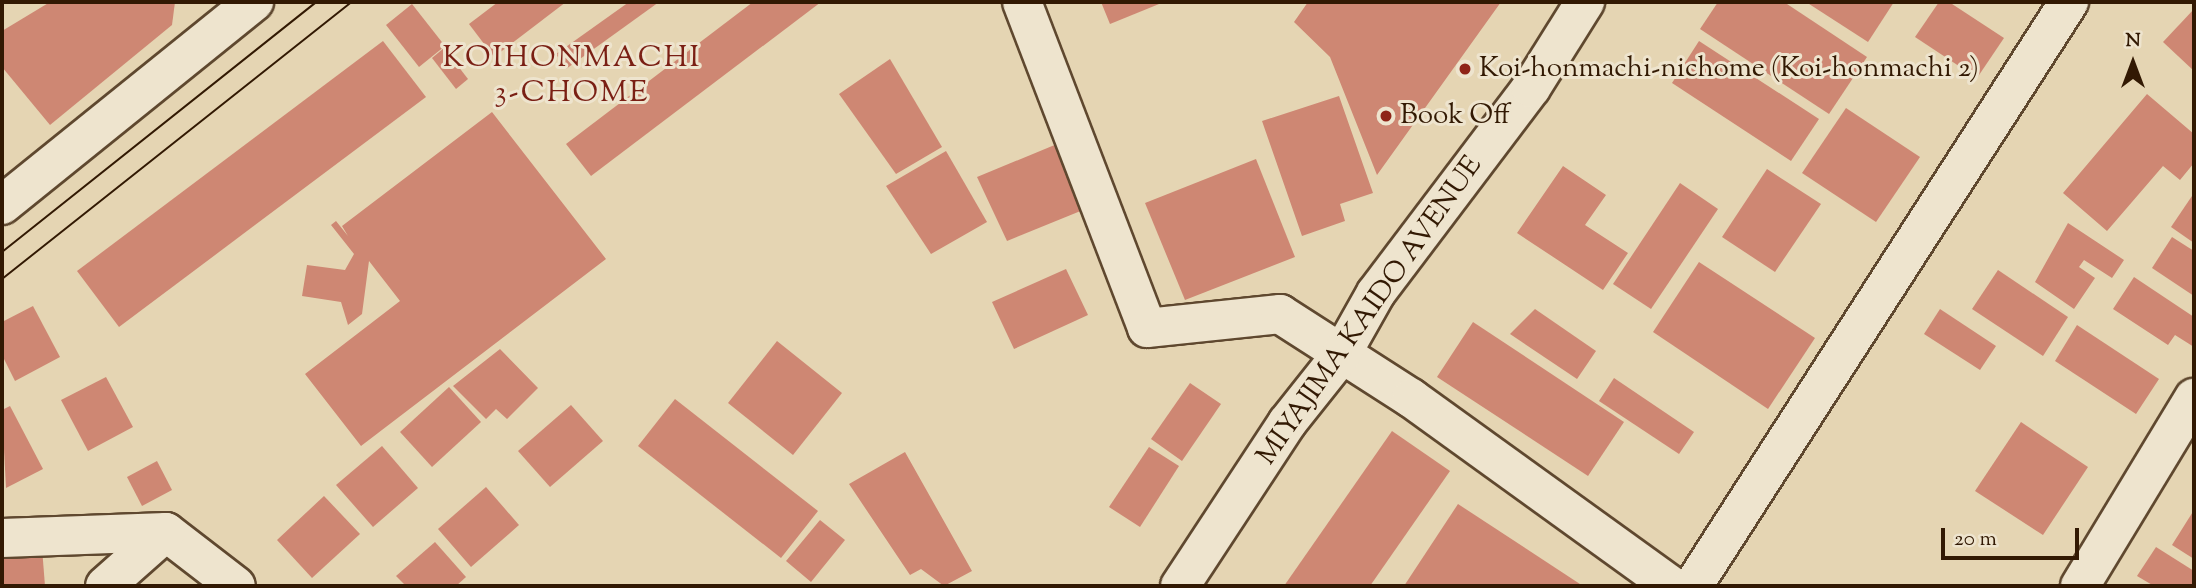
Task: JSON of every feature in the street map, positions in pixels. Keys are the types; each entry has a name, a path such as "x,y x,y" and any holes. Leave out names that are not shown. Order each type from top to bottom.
{"street":[{"path":"2,205 254,2"},
{"path":"1022,2 1147,328 1280,314 1411,398 1672,586"},
{"name":"MIYAJIMA KAIDO AVENUE","path":"1180,586 1287,423 1341,355 1376,293 1531,88 1585,2"},
{"path":"1693,586 2069,2"},
{"path":"2080,586 2194,398"},
{"path":"105,586 166,532"},
{"path":"2,538 166,532 236,586"}],"building":[{"path":"50,2 175,2 172,25 50,125 2,67 2,31"},
{"path":"498,2 566,2 494,57 469,24"},
{"path":"629,2 659,2 566,69 556,54"},
{"path":"753,2 821,2 591,176 566,144"},
{"path":"1101,2 1164,2 1110,24"},
{"name":"Book Off","path":"1308,2 1501,2 1377,175 1330,57 1294,22"},
{"path":"1718,2 1784,2 1867,57 1829,114 1700,29"},
{"path":"1806,2 1894,2 1868,42"},
{"path":"1939,2 1949,2 2004,38 1977,78 1915,37"},
{"path":"412,4 445,46 419,67 386,25"},
{"path":"2194,9 2194,71 2163,42"},
{"path":"383,41 426,97 119,327 77,271"},
{"path":"1699,41 1819,119 1791,161 1672,83"},
{"path":"444,48 468,79 456,89 432,58"},
{"path":"890,59 942,147 896,174 839,94"},
{"path":"2147,94 2194,134 2194,163 2180,180 2163,166 2107,231 2063,193"},
{"path":"1339,96 1373,193 1340,204 1345,221 1302,236 1262,121"},
{"path":"1846,108 1920,157 1876,222 1802,173"},
{"path":"492,112 606,259 361,446 305,374 400,301 369,261 362,314 348,325 341,302 302,296 307,265 345,270 354,254 331,225 336,221 348,236 342,226"},
{"path":"1057,144 1083,210 1007,241 977,177"},
{"path":"946,151 987,222 931,254 886,186"},
{"path":"1256,159 1295,257 1185,300 1145,203"},
{"path":"1563,166 1606,195 1585,225 1628,253 1603,290 1517,233"},
{"path":"1767,169 1821,204 1775,272 1722,237"},
{"path":"1680,183 1718,209 1651,309 1613,284"},
{"path":"2194,193 2194,243 2171,227"},
{"path":"2068,223 2124,260 2112,278 2084,260 2079,267 2095,278 2074,309 2035,282"},
{"path":"2172,237 2194,251 2194,296 2152,268"},
{"path":"1699,262 1815,338 1768,409 1653,332"},
{"path":"1066,269 1088,315 1014,349 992,302"},
{"path":"1998,270 2068,317 2043,356 1972,309"},
{"path":"2134,277 2194,317 2194,347 2175,335 2168,345 2113,309"},
{"path":"33,306 60,357 15,381 2,355 2,322"},
{"path":"1535,309 1596,351 1577,379 1510,334"},
{"path":"1940,309 1996,346 1980,370 1924,334"},
{"path":"1473,322 1624,422 1588,476 1437,377"},
{"path":"2077,325 2159,379 2136,414 2055,361"},
{"path":"777,341 842,393 793,455 728,403"},
{"path":"500,349 538,388 507,419 496,409 486,419 453,386"},
{"path":"106,377 133,427 88,451 61,400"},
{"path":"1614,378 1694,432 1679,454 1599,401"},
{"path":"1190,383 1221,404 1182,461 1151,439"},
{"path":"449,387 481,422 432,467 400,432"},
{"path":"675,399 818,511 781,558 638,446"},
{"path":"571,405 603,441 550,487 518,451"},
{"path":"10,406 43,469 6,488 2,410"},
{"path":"2021,422 2088,467 2043,535 1975,491"},
{"path":"1392,431 1450,471 1370,586 1284,586"},
{"path":"382,446 418,488 373,527 336,485"},
{"path":"1149,447 1179,466 1140,527 1109,507"},
{"path":"905,452 972,571 944,586 921,569 910,575 849,484"},
{"path":"157,461 172,490 142,506 127,477"},
{"path":"486,487 519,525 471,567 438,529"},
{"path":"324,496 360,534 312,578 277,540"},
{"path":"1458,504 1583,586 1404,586"},
{"path":"2194,510 2194,559 2172,545"},
{"path":"820,520 845,540 811,582 786,561"},
{"path":"435,542 466,577 456,586 406,586 396,576"},
{"path":"2156,547 2194,571 2194,586 2154,586 2137,576"},
{"path":"42,548 45,586 2,586 2,551"}],"tram line":[{"path":"2,252 316,2"},
{"path":"2,279 351,2"}],"place":[{"name":"Koi-honmachi-nichome (Koi-honmachi 2)","path":"1465,69"},
{"name":"Book Off","path":"1386,116"}],"district":[{"name":"KOIHONMACHI 3-CHOME","path":"572,76"}]}
